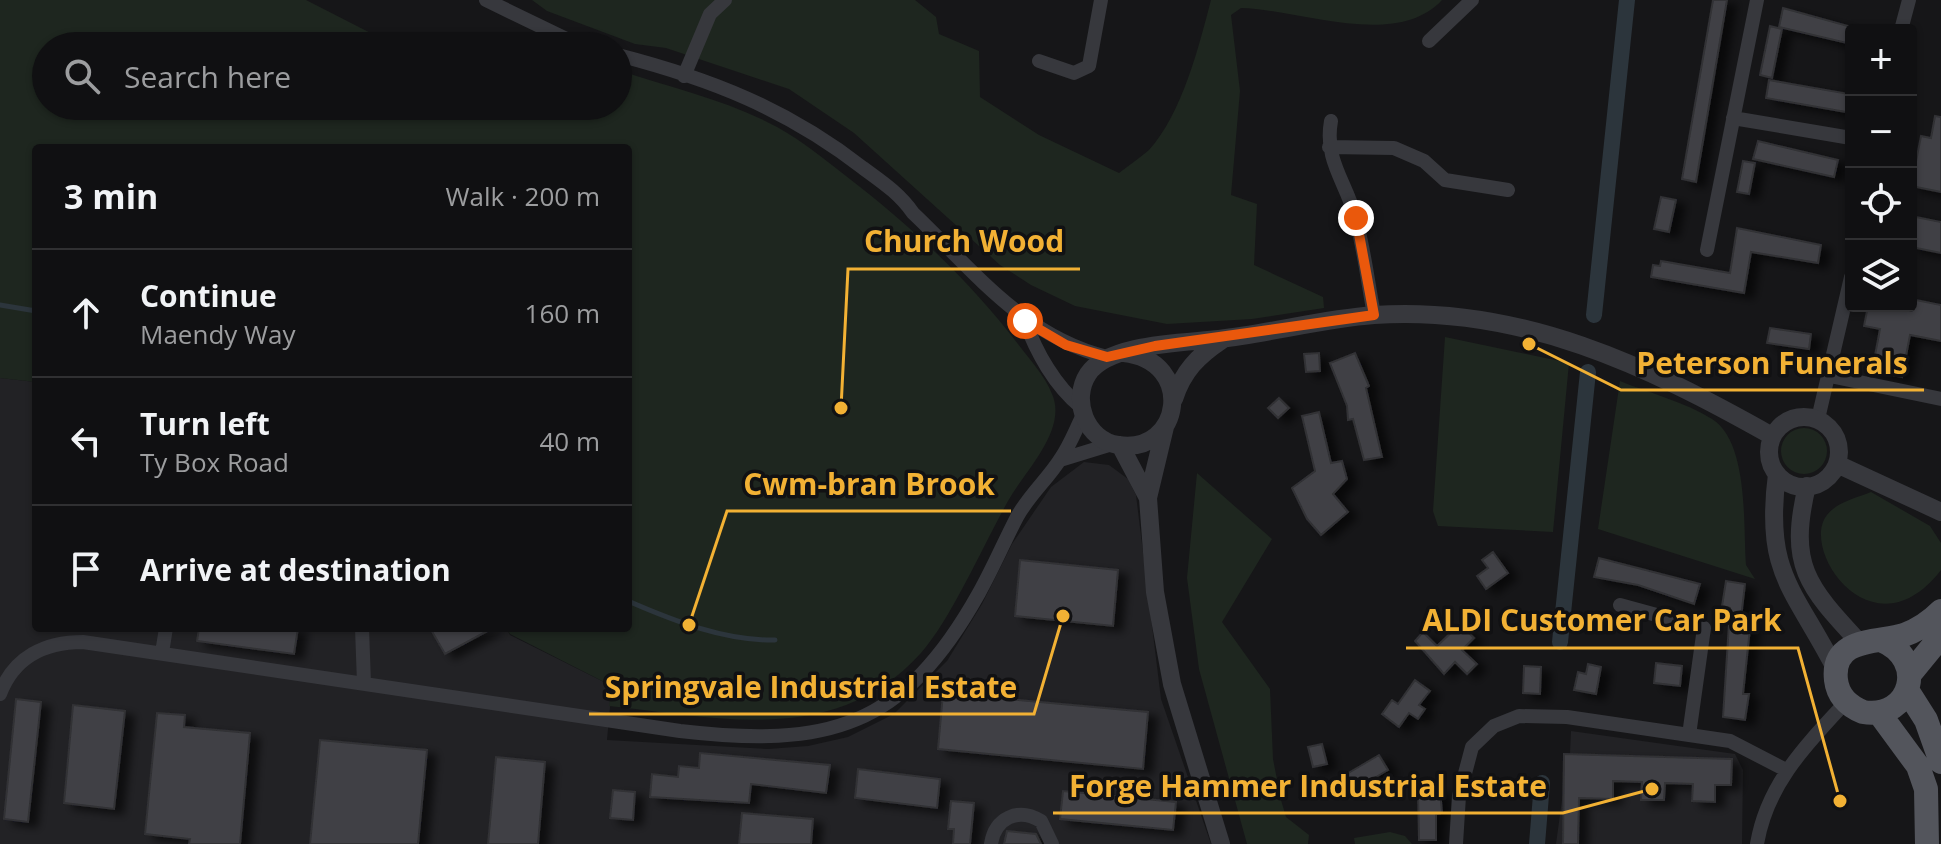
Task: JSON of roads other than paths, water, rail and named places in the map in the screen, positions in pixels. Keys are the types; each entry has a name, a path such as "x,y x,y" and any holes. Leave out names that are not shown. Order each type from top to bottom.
{"main road":[{"path":"1941,611 1914,630 1848,649 1836,670 1837,685 1846,702 1863,712 1879,713 1891,709 1941,636"},
{"path":"1870,641 1901,652 1909,682 1941,762"},
{"path":"1879,713 1918,766 1926,789 1927,844"}],"street":[{"path":"486,0 552,32"},
{"path":"684,76 710,14 725,0"},
{"path":"1039,61 1074,73 1089,66 1101,0"},
{"path":"1429,41 1472,0"},
{"path":"1707,250 1757,0"},
{"path":"1903,24 1909,0"},
{"path":"632,59 765,104 834,145 903,199 913,213 1025,321 1066,345 1153,361 1171,384 1173,399"},
{"path":"1733,118 1845,137"},
{"path":"1331,121 1329,147 1333,166 1356,218 1374,315"},
{"path":"1329,147 1394,148 1424,161 1445,180 1508,190"},
{"path":"1818,419 1845,305"},
{"path":"1148,498 1116,444 1089,427 1082,411 1080,395 1088,374 1116,355 1374,315 1487,319 1549,333 1672,382 1772,436"},
{"path":"1025,321 1031,339 1066,395 1082,411"},
{"path":"1221,844 1167,661 1149,540 1148,498 1181,377 1202,353 1224,339"},
{"path":"1830,376 1941,399"},
{"path":"0,694 20,662 33,652 58,643 97,643 735,737 790,737 846,725 897,697 935,660 980,592 1018,515 1060,460 1082,411"},
{"path":"1777,474 1796,486 1825,480 1837,464 1836,438 1818,419 1797,417 1787,421 1772,436 1769,456 1777,474 1772,514 1783,580 1836,670"},
{"path":"1060,460 1116,444 1145,442 1165,427"},
{"path":"1837,464 1938,511"},
{"path":"1807,486 1799,530 1803,567 1815,593 1870,641"},
{"path":"1620,605 1704,628 1689,735"},
{"path":"162,653 165,632"},
{"path":"362,632 364,683"},
{"path":"1757,844 1766,808 1786,770 1846,702"},
{"path":"1456,844 1459,796 1467,759 1483,733 1507,720 1535,715 1567,717 1689,735 1743,745 1786,770"},
{"path":"991,844 996,827 1005,819 1023,814 1041,821 1052,844"}],"waterway":[{"path":"1594,315 1627,0"},
{"path":"0,305 32,310"},
{"path":"1560,642 1588,372"},
{"path":"632,603 719,633 775,640"},
{"path":"1537,844 1542,783"}],"place":[{"name":"Peterson Funerals","path":"1529,344"},
{"name":"Church Wood","path":"841,408"},
{"name":"Springvale Industrial Estate","path":"1063,616"},
{"name":"Cwm-bran Brook","path":"689,625"},
{"name":"Forge Hammer Industrial Estate","path":"1652,789"},
{"name":"ALDI Customer Car Park","path":"1840,801"}]}
